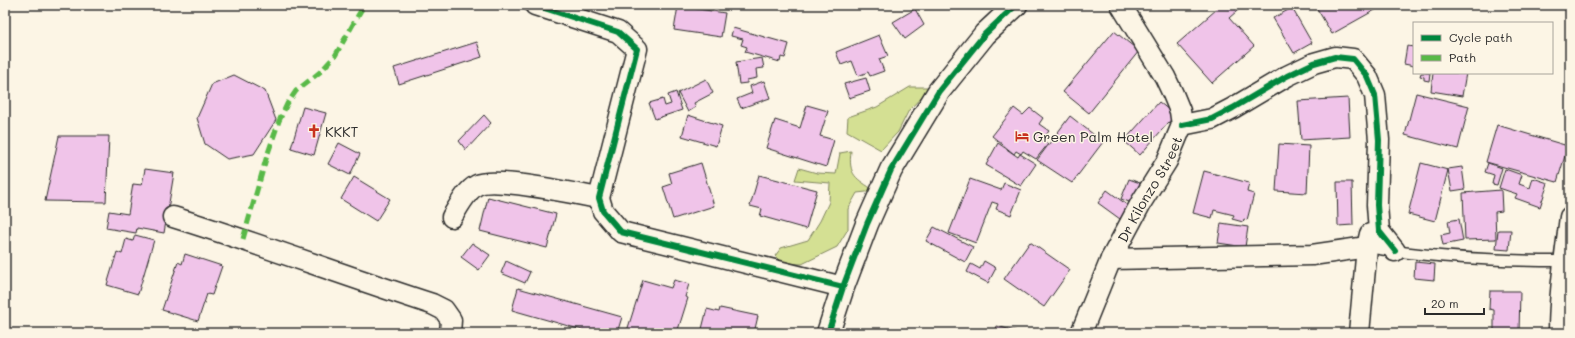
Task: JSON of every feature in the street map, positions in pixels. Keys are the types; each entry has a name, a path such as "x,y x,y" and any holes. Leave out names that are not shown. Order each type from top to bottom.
{"street":[{"path":"535,5 618,32 637,49 599,198 603,211 621,232 843,287"},
{"path":"828,333 843,287 867,224 891,170 939,91 985,34 1016,5"},
{"name":"Dr Kilonzo Street","path":"1081,333 1111,259 1142,201 1167,161 1182,125 1180,111 1165,77 1121,5"},
{"path":"1182,125 1212,119 1234,108 1288,76 1314,64 1335,57 1353,59 1367,76 1375,95 1379,140 1377,205 1379,231 1395,251"},
{"path":"452,217 468,193 476,185 486,181 522,185 599,198"},
{"path":"1359,333 1367,247 1377,205"},
{"path":"173,217 243,239 348,277 432,304 444,310 451,320 450,333"},
{"path":"1560,333 1559,316 1567,261 1570,217"},
{"path":"1111,259 1312,255 1367,247"}],"lane":[{"path":"1367,247 1502,261 1567,261"}],"green space":[{"path":"910,87 931,87 909,110 898,132 881,150 847,131 848,117 877,107"},
{"path":"851,151 851,166 855,176 875,191 857,193 848,209 848,229 837,247 802,264 782,263 775,256 781,248 808,240 820,221 829,202 830,183 795,180 799,168 817,173 836,174 840,153"}],"building":[{"path":"767,5 781,5 780,9"},
{"path":"1213,5 1244,5 1229,18 1254,46 1212,83 1177,44 1217,9"},
{"path":"1315,5 1384,5 1332,34"},
{"path":"678,6 725,13 721,37 674,30"},
{"path":"1292,8 1312,43 1294,53 1273,18"},
{"path":"915,9 924,25 905,39 893,22"},
{"path":"733,28 789,44 785,58 781,57 780,62 745,52 747,47 741,45 743,39 731,36"},
{"path":"1114,31 1139,51 1089,113 1063,92"},
{"path":"879,35 888,56 879,59 884,71 870,76 868,72 858,76 852,61 841,65 836,52"},
{"path":"477,42 482,57 399,84 394,68"},
{"path":"1407,46 1413,47 1413,66 1404,64"},
{"path":"762,58 764,68 756,69 757,78 747,80 747,83 739,84 736,62"},
{"path":"1421,74 1430,74 1429,81 1424,80 1424,77 1420,76"},
{"path":"1433,74 1466,74 1462,96 1431,91"},
{"path":"234,75 265,91 276,120 254,154 227,159 205,144 197,118 212,84"},
{"path":"866,78 870,91 849,98 844,84"},
{"path":"706,79 713,93 694,103 696,107 688,112 678,93"},
{"path":"764,81 770,98 741,108 737,99 752,93 750,86"},
{"path":"676,92 682,110 655,119 649,103 663,99 665,106 671,104 668,95"},
{"path":"1416,93 1469,106 1458,149 1405,135"},
{"path":"1348,98 1350,137 1301,140 1298,101"},
{"path":"1159,102 1175,115 1140,155 1124,141"},
{"path":"807,105 828,111 820,136 834,140 826,167 766,148 775,120 800,128"},
{"path":"303,107 326,113 314,155 291,148"},
{"path":"1014,108 1023,115 1030,108 1043,118 1039,124 1049,131 1042,140 1048,144 1036,159 1023,151 1021,154 1016,151 1014,154 992,136"},
{"path":"484,115 491,123 466,150 459,141"},
{"path":"688,115 722,126 716,146 682,136"},
{"path":"1070,116 1103,142 1072,183 1037,160"},
{"path":"1497,125 1568,146 1557,182 1486,162"},
{"path":"59,136 109,136 106,202 45,201"},
{"path":"339,143 360,154 350,175 328,164"},
{"path":"998,143 1018,157 1020,154 1036,164 1021,186 986,165"},
{"path":"1279,144 1309,146 1307,193 1276,191"},
{"path":"701,163 714,206 673,219 663,187 672,184 669,173"},
{"path":"1421,163 1448,170 1435,221 1408,214"},
{"path":"1488,163 1502,168 1497,185 1492,184 1494,175 1485,172"},
{"path":"1462,167 1465,189 1452,191 1448,169"},
{"path":"145,169 174,173 164,233 137,228 136,233 106,228 109,211 128,214 133,184 142,185"},
{"path":"1505,169 1522,175 1519,184 1530,188 1533,178 1548,183 1540,207 1515,198 1517,194 1499,188"},
{"path":"1204,171 1249,183 1247,192 1254,194 1247,220 1244,219 1243,222 1232,219 1234,215 1214,210 1212,218 1193,213"},
{"path":"759,175 817,190 806,229 760,216 762,209 750,206"},
{"path":"354,177 390,199 376,221 341,199"},
{"path":"970,179 1001,190 1004,183 1021,190 1011,215 996,209 998,204 992,202 976,243 949,233"},
{"path":"1129,179 1140,183 1132,203 1121,199"},
{"path":"1337,182 1352,182 1353,225 1338,226"},
{"path":"1107,190 1130,207 1120,219 1098,203"},
{"path":"1501,190 1502,211 1495,212 1496,239 1465,240 1463,193"},
{"path":"488,197 556,214 547,248 480,231"},
{"path":"1459,219 1463,241 1443,245 1441,235 1450,233 1448,221"},
{"path":"1221,223 1248,227 1245,247 1218,243"},
{"path":"934,227 973,247 965,262 926,241"},
{"path":"1498,230 1511,230 1509,250 1496,249"},
{"path":"135,235 154,240 138,294 107,285 117,252 122,254 126,239 133,241"},
{"path":"1030,242 1070,270 1044,307 1004,279"},
{"path":"472,243 490,255 479,270 461,257"},
{"path":"185,254 222,266 212,295 207,294 198,321 162,310 178,262 182,264"},
{"path":"506,261 530,272 525,283 501,273"},
{"path":"984,261 996,268 988,283 967,272 971,264 980,269"},
{"path":"1415,262 1435,264 1434,280 1414,278"},
{"path":"643,280 671,288 674,280 689,284 685,297 688,298 677,333 632,333 627,331"},
{"path":"518,288 622,317 617,333 593,333 512,310"},
{"path":"1490,291 1520,291 1519,333 1494,333 1494,310 1489,309"},
{"path":"720,308 758,316 754,333 701,333 707,309 719,312"},
{"path":"997,326 1022,333 995,333"}],"marked path":[{"path":"243,239 266,159 279,121 287,104 296,91 320,72 335,56 364,5"}],"cycle path":[{"path":"535,5 618,32 637,49 599,198 603,211 621,232 843,287"},
{"path":"828,333 843,287 867,224 891,170 939,91 985,34 1016,5"},
{"path":"1182,125 1212,119 1287,76 1314,63 1335,57 1353,59 1367,76 1375,95 1379,140 1377,205 1379,231 1395,251"}],"place":[{"name":"KKKT","path":"314,131"},
{"name":"Green Palm Hotel","path":"1022,136"}]}
